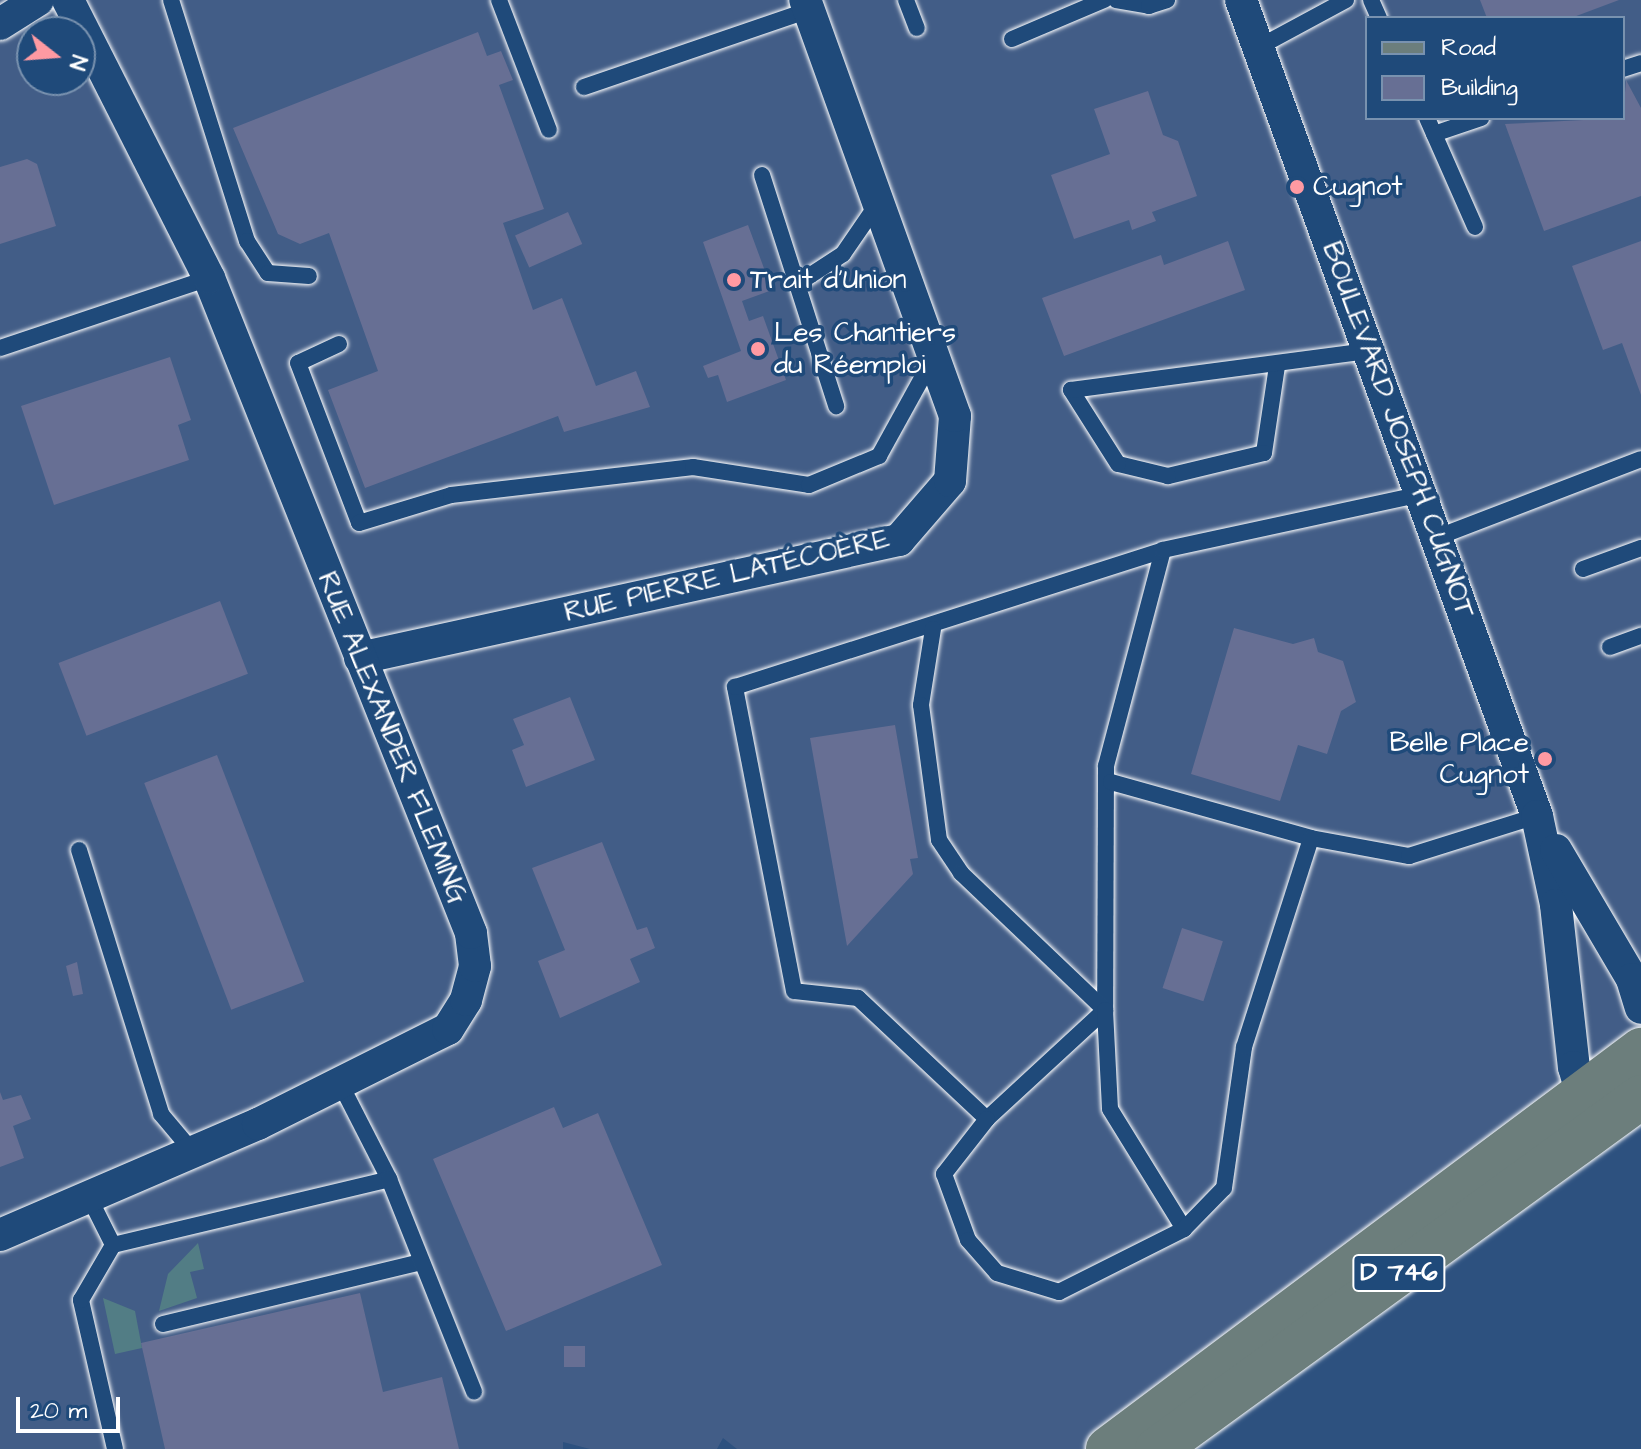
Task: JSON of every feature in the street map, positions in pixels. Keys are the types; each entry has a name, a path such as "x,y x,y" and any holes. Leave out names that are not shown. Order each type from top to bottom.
{"main road":[{"name":"D 746","path":"1108,1449 1581,1092 1638,1074"},
{"name":"D 746","path":"1157,1449 1330,1323 1638,1074"}],"street":[{"path":"0,24 38,0"},
{"name":"RUE ALEXANDER FLEMING","path":"0,1235 341,1085 448,1029 466,1000 475,966 471,933 209,278 68,0"},
{"name":"BOULEVARD JOSEPH CUGNOT","path":"1241,0 1537,816 1593,920 1632,979 1641,1008"},
{"name":"RUE PIERRE LATÉCOÈRE","path":"360,658 899,540 950,481 955,416 807,5"},
{"name":"BOULEVARD JOSEPH CUGNOT","path":"1537,816 1581,1092"},
{"path":"1593,920 1641,944"}],"lane":[{"path":"171,0 247,241 268,273 309,276"},
{"path":"499,0 549,130"},
{"path":"906,0 917,28"},
{"path":"1012,39 1104,0"},
{"path":"1116,0 1149,6 1167,0"},
{"path":"1259,47 1346,0"},
{"path":"584,87 807,5"},
{"path":"1428,120 1475,227"},
{"path":"1434,134 1475,120"},
{"path":"762,175 836,406"},
{"path":"797,284 843,254 878,203"},
{"path":"0,348 209,278"},
{"path":"339,344 298,363 359,523 451,495 693,467 809,485 879,456 933,357"},
{"path":"1277,366 1264,453 1168,476 1118,464 1071,390 1277,366 1369,351"},
{"path":"1438,537 1641,459"},
{"path":"987,1119 858,998 794,991 735,687 933,629 1163,550 1421,494"},
{"path":"1583,569 1641,548"},
{"path":"1163,550 1106,766 1111,782 1105,1010 1110,1109 1184,1229"},
{"path":"933,629 921,705 939,840 961,873 1105,1010"},
{"path":"1610,647 1641,636"},
{"path":"1111,782 1311,838 1409,856 1537,816"},
{"path":"1105,1010 987,1119 944,1174 968,1240 997,1273 1059,1292 1184,1229 1224,1188 1244,1047 1311,838"},
{"path":"79,850 161,1114 193,1152"},
{"path":"341,1085 389,1179 474,1392"},
{"path":"115,1449 81,1300 113,1245 389,1179"},
{"path":"89,1197 113,1245"},
{"path":"163,1324 422,1262"}],"shaded area":[{"path":"0,0 1641,0 1641,1063 1086,1449 737,1449 723,1438 717,1449 590,1449 563,1442 563,1449 0,1449"}],"green space":[{"path":"198,1243 204,1269 190,1272 197,1298 159,1311 168,1274"},
{"path":"103,1298 135,1311 142,1348 115,1354"}],"building":[{"path":"1480,0 1619,0 1576,16 1486,16"},
{"path":"478,32 487,56 501,51 513,80 499,85 544,209 503,223 533,310 562,298 596,386 636,371 650,407 564,432 558,416 365,488 328,390 378,371 329,233 300,244 278,234 233,128"},
{"path":"1626,80 1641,108 1641,196 1544,231 1505,124 1625,120"},
{"path":"1148,91 1163,135 1178,141 1197,196 1152,212 1156,221 1132,230 1129,220 1074,239 1051,175 1110,154 1094,109"},
{"path":"27,159 37,164 56,226 0,244 0,167"},
{"path":"568,212 582,244 529,268 515,236"},
{"path":"748,225 772,290 742,301 749,321 763,316 786,380 727,402 718,375 708,378 703,366 741,351 703,242"},
{"path":"1228,241 1245,290 1064,356 1042,298 1161,255 1164,265"},
{"path":"1641,241 1641,395 1622,343 1603,350 1572,266"},
{"path":"170,357 191,420 178,425 189,460 54,505 21,406"},
{"path":"220,601 248,674 86,736 58,663"},
{"path":"1234,628 1293,644 1314,638 1318,652 1343,661 1356,702 1341,711 1327,754 1298,745 1280,801 1191,774"},
{"path":"570,697 595,760 526,787 512,750 524,745 513,719"},
{"path":"895,725 918,858 910,859 913,874 847,946 810,738"},
{"path":"217,755 304,982 231,1010 144,783"},
{"path":"602,842 637,930 647,927 655,948 630,959 640,982 560,1018 538,961 565,950 532,868"},
{"path":"1182,928 1223,941 1203,1001 1163,988"},
{"path":"77,962 83,994 73,996 66,966"},
{"path":"0,1092 3,1100 21,1095 31,1119 13,1126 24,1158 0,1167"},
{"path":"554,1107 563,1128 598,1113 662,1265 506,1331 433,1159"},
{"path":"360,1293 383,1392 442,1377 459,1449 165,1449 141,1343"},
{"path":"564,1346 585,1346 585,1367 564,1367"}],"place":[{"name":"Cugnot","path":"1297,187"},
{"name":"Trait d'Union","path":"734,280"},
{"name":"Les Chantiers du Réemploi","path":"758,349"},
{"name":"Belle Place Cugnot","path":"1545,759"}]}
